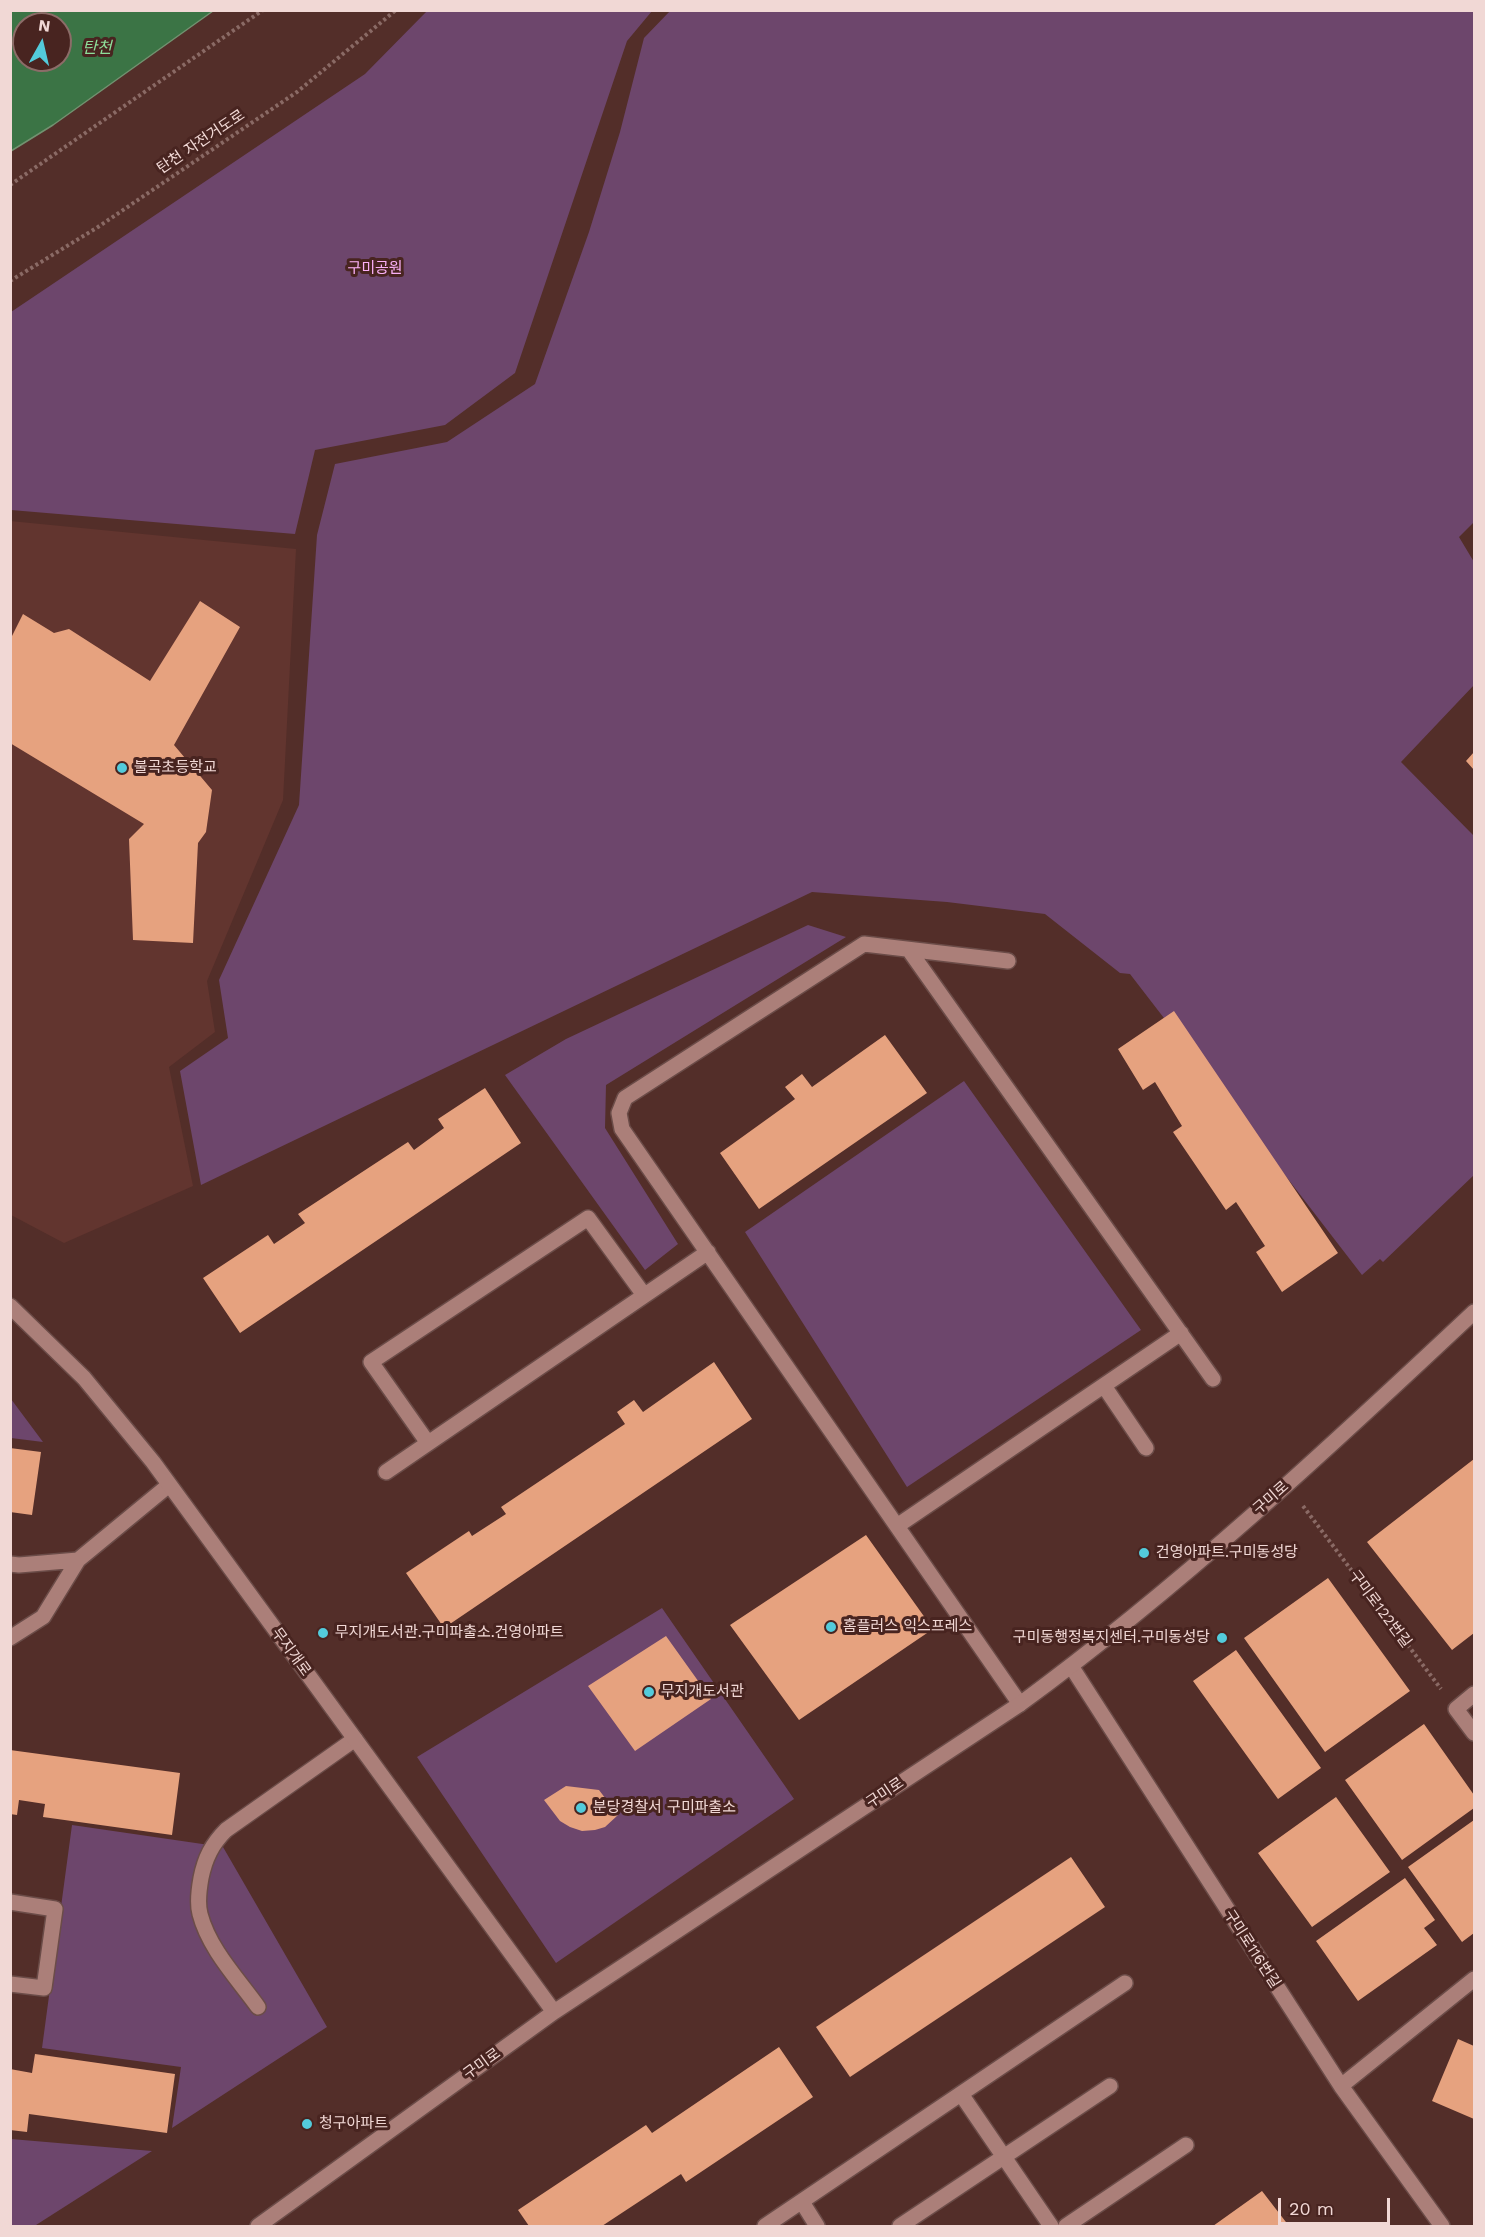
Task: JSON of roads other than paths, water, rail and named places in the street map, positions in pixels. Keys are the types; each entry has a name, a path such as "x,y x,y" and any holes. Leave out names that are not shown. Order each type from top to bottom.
{"street":[{"path":"1008,962 864,944 625,1098 619,1113 622,1129 1020,1704"},
{"path":"909,950 1213,1379"},
{"path":"428,1443 371,1362 588,1218 645,1295"},
{"path":"386,1472 708,1252"},
{"name":"무지개로","path":"10,1305 84,1378 169,1485 554,2012"},
{"name":"구미로","path":"258,2226 554,2012 1020,1704 1071,1666 1287,1484 1474,1312"},
{"path":"897,1526 1181,1333"},
{"path":"1104,1386 1146,1448"},
{"path":"10,1638 43,1617 78,1560 169,1485"},
{"path":"10,1564 78,1560"},
{"name":"구미로116번길","path":"1071,1666 1341,2086 1442,2226"},
{"path":"1474,1694 1455,1709 1474,1733"},
{"path":"258,2007 211,1940 199,1913 199,1890 204,1865 213,1844 226,1830 355,1739"},
{"path":"10,1902 55,1909 44,1988 10,1984"},
{"path":"1341,2086 1474,1979"},
{"path":"765,2226 1125,1983"},
{"path":"900,2226 1110,2086"},
{"path":"961,2094 1051,2226"},
{"path":"1066,2226 1185,2145"},
{"path":"802,2202 818,2226"}],"water":[{"name":"탄천","path":"11,10 213,10 213,11 53,125 11,151"}],"place":[{"name":"불곡초등학교","path":"122,768"},
{"name":"건영아파트.구미동성당","path":"1144,1553"},
{"name":"홈플러스 익스프레스","path":"831,1627"},
{"name":"무지개도서관.구미파출소.건영아파트","path":"323,1633"},
{"name":"구미동행정복지센터.구미동성당","path":"1222,1638"},
{"name":"무지개도서관","path":"649,1692"},
{"name":"분당경찰서 구미파출소","path":"581,1808"},
{"name":"청구아파트","path":"307,2124"}],"park label":[{"name":"구미공원","path":"375,269"}]}
